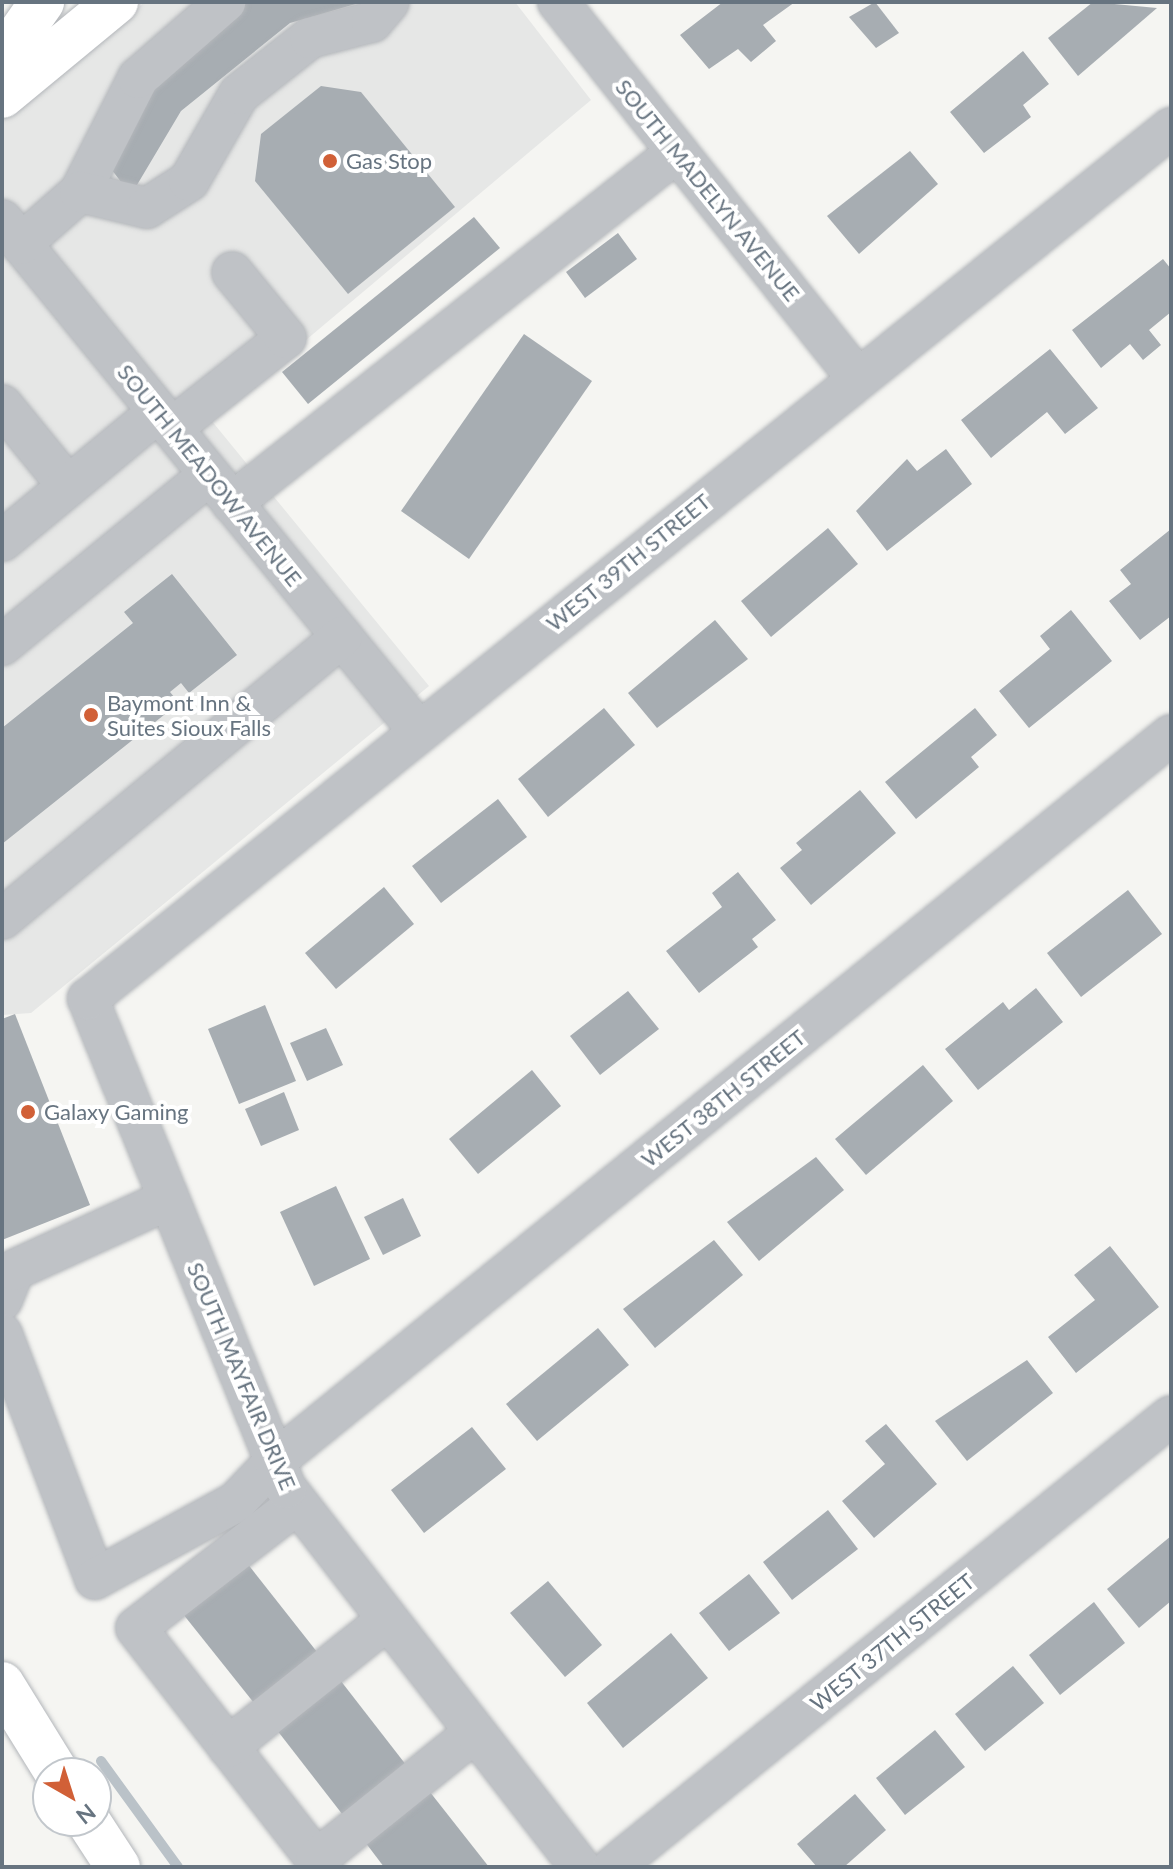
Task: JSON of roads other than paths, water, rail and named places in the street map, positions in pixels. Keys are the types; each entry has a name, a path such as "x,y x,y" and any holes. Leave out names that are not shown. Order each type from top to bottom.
{"main road":[{"path":"2,59 42,2"},
{"path":"2,96 116,2"},
{"path":"2,1684 47,1757"},
{"path":"98,1837 118,1867"}],"street":[{"path":"12,232 80,192 138,78 225,2"},
{"path":"80,192 147,208 189,181 239,94 310,38 372,22 389,2"},
{"name":"SOUTH MADELYN AVENUE","path":"559,3 857,378"},
{"name":"WEST 39TH STREET","path":"88,999 418,730 1171,128"},
{"path":"2,645 221,489 677,152"},
{"name":"SOUTH MEADOW AVENUE","path":"12,232 418,730"},
{"path":"2,541 68,486 286,338 232,272"},
{"path":"2,405 68,486"},
{"path":"2,919 342,637"},
{"name":"WEST 38TH STREET","path":"2,1334 95,1579 236,1502 275,1461 1171,735"},
{"name":"SOUTH MAYFAIR DRIVE","path":"88,999 275,1461 297,1504 580,1867"},
{"path":"2,1300 14,1270 169,1199"},
{"name":"WEST 37TH STREET","path":"613,1867 1171,1416"},
{"path":"297,1504 136,1628 319,1864 475,1732"},
{"path":"228,1747 387,1620"}],"waterway":[{"path":"112,1776 178,1867"}],"place":[{"name":"Gas Stop","path":"330,161"},
{"name":"Baymont Inn & Suites Sioux Falls","path":"91,715"},
{"name":"Galaxy Gaming","path":"28,1112"}]}
